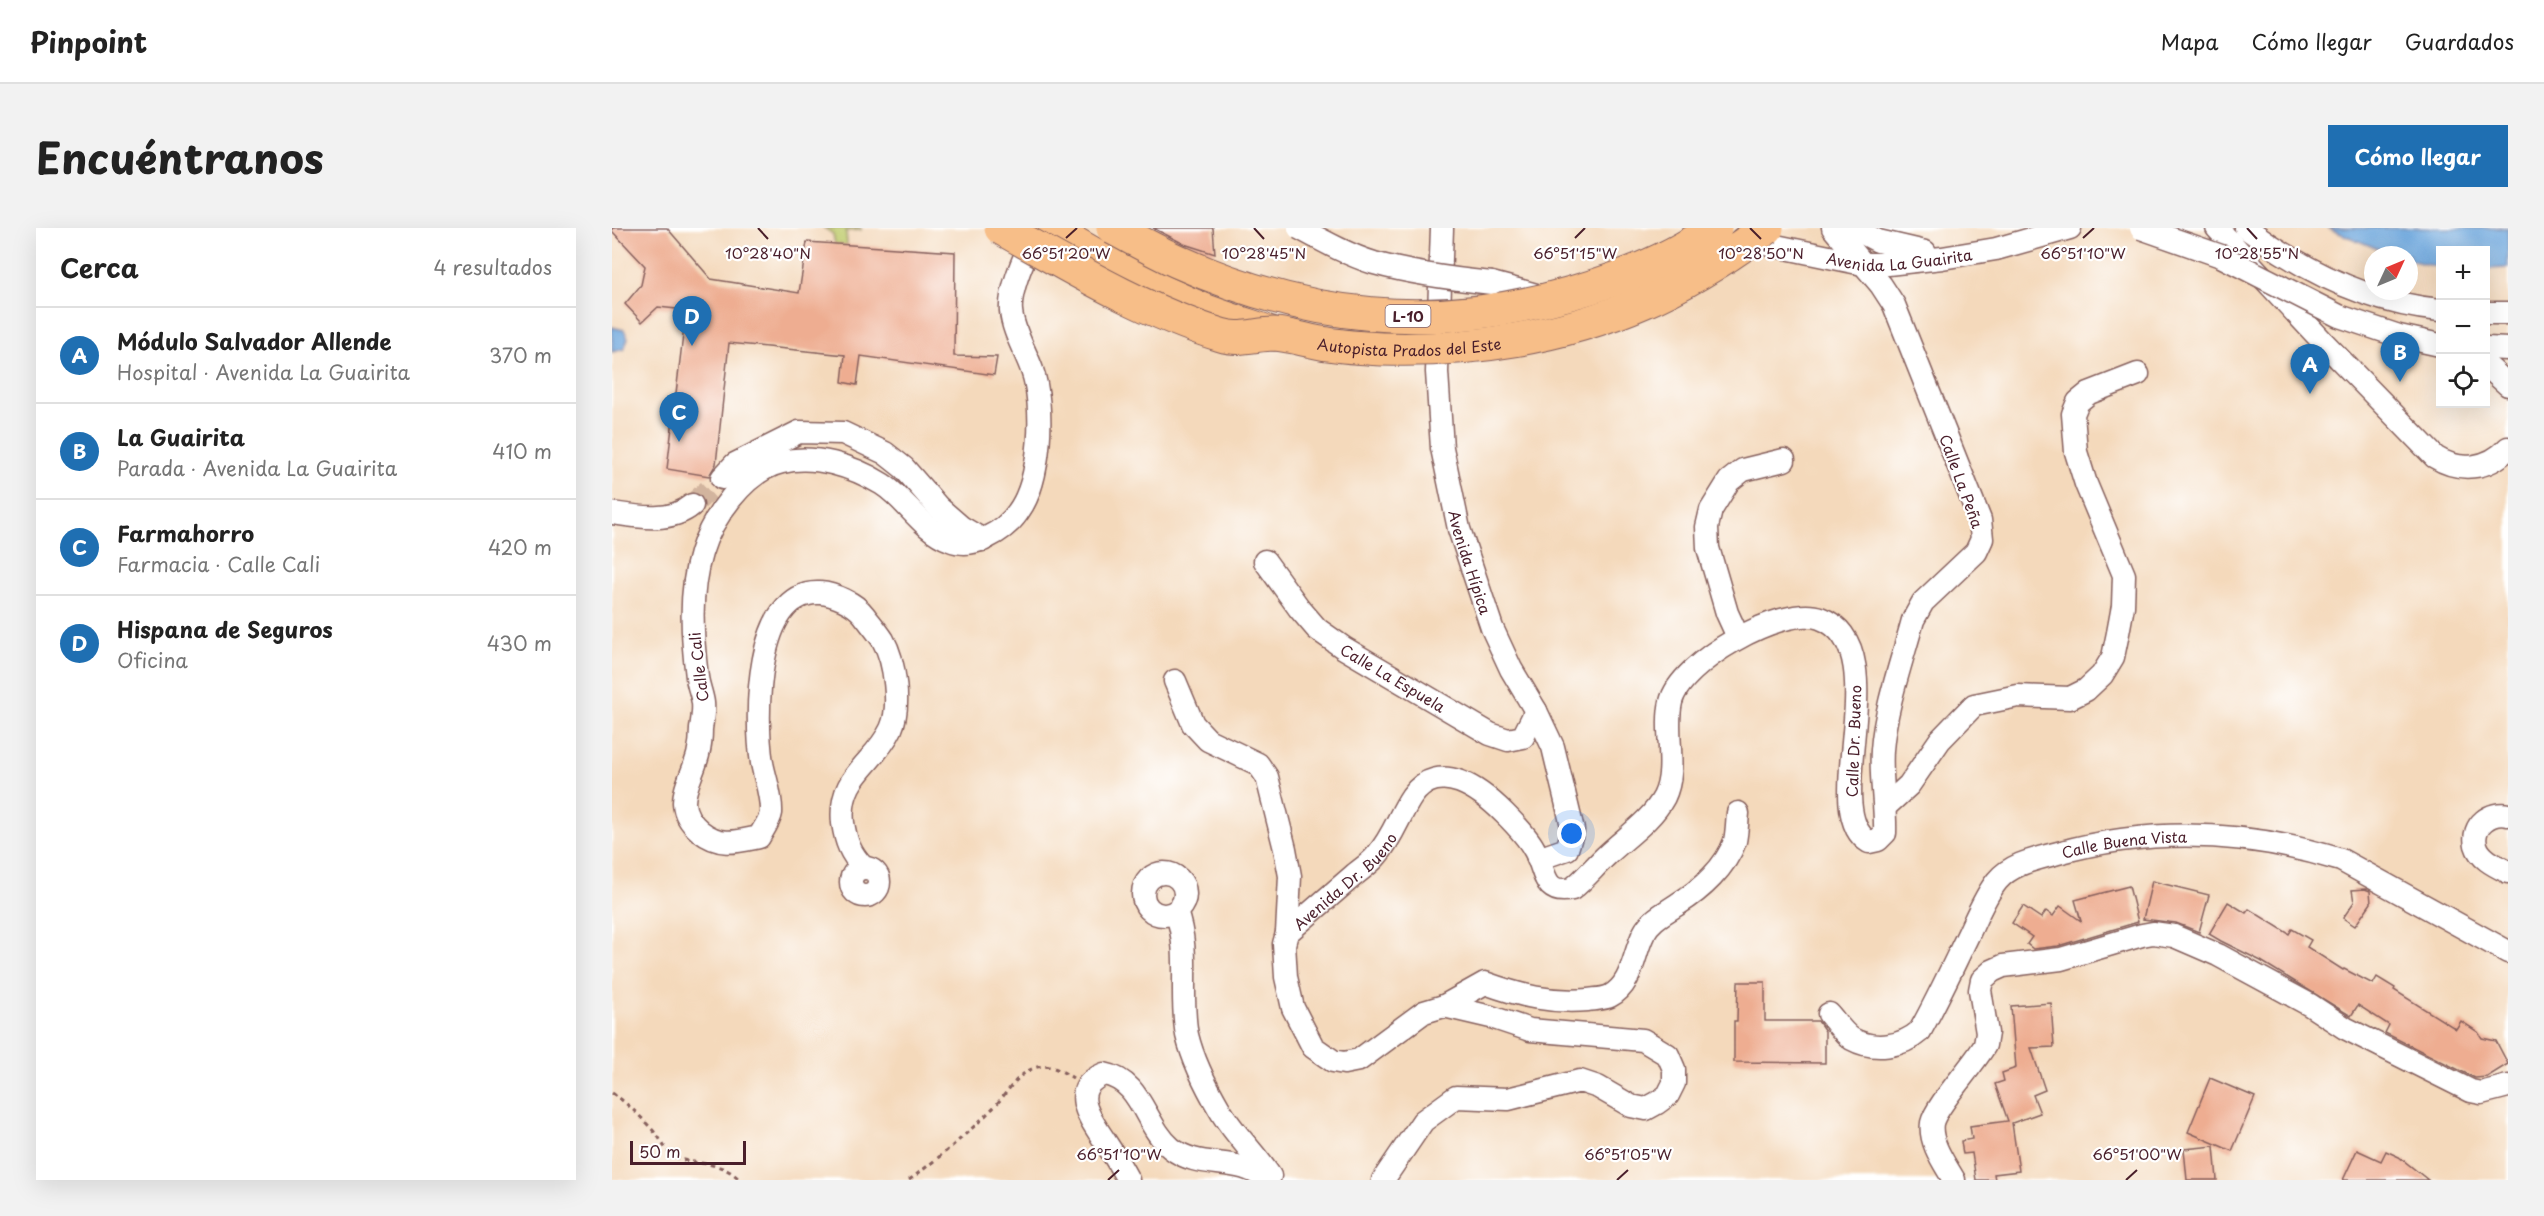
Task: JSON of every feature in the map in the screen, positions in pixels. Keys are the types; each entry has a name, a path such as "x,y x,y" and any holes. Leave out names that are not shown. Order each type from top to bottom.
{"highway":[{"name":"L-10","path":"1001,228 1086,276 1179,320 1224,336 1243,339 1274,334"},
{"name":"Autopista Prados del Este","path":"1049,228 1108,263 1204,310 1274,334 1328,344 1383,349 1465,346 1530,337 1582,323 1642,303 1681,284 1767,228"},
{"name":"Autopista Prados del Este","path":"1113,228 1178,261 1237,284 1292,300 1345,312 1424,316 1494,312 1552,299 1599,285 1648,266 1715,228"}],"street":[{"path":"722,478 735,464 799,432 843,433 885,453 904,468 938,507 961,527 983,540 999,531 1020,511 1028,490 1040,440 1036,385 1020,344 1011,309 1023,263 1037,228"},
{"path":"1299,228 1372,263 1447,279 1492,283 1552,299"},
{"name":"Avenida Hípica","path":"1442,228 1437,372 1442,448 1459,529 1473,576 1511,669 1536,711 1553,747 1573,830 1567,849 1538,859"},
{"name":"Avenida La Guairita","path":"1695,228 1863,264 1888,264 1996,249 2070,228"},
{"name":"Calle La Peña","path":"1833,228 1894,305 1980,520 1982,539 1976,552 1930,595 1913,620 1882,747 1882,793 1886,806"},
{"path":"1853,228 1878,242 1902,248 1956,255"},
{"path":"2141,228 2221,256 2349,320 2399,336 2436,344"},
{"path":"2217,228 2435,457 2455,467 2477,466 2496,459 2508,448"},
{"path":"2246,228 2316,273 2343,286 2382,299 2436,309"},
{"path":"2490,313 2508,313"},
{"path":"2490,348 2508,349"},
{"path":"2490,368 2507,382"},
{"path":"1886,806 1909,785 1940,740 1974,705 2018,696 2070,698 2086,690 2102,675 2113,657 2123,606 2124,575 2086,484 2076,452 2073,414 2078,402 2089,393 2138,374"},
{"name":"Calle Cali","path":"863,867 851,854 846,841 842,809 847,790 855,775 890,730 895,715 895,675 884,642 860,609 832,594 816,593 796,597 780,612 772,631 758,702 762,763 771,814 759,837 729,844 706,836 686,814 683,807 686,787 698,756 703,703 697,679 692,619 701,553 712,524 742,486 768,467 780,462 816,459 882,484 922,520 951,541 983,540"},
{"path":"1738,638 1727,613 1708,548 1707,527 1711,510 1729,481 1743,470 1784,460"},
{"path":"612,513 664,517 682,513 692,505"},
{"name":"Calle La Espuela","path":"1265,561 1299,608 1317,628 1344,648 1490,734 1508,740 1524,737 1536,711"},
{"name":"Calle Dr. Bueno","path":"1538,859 1547,882 1553,889 1562,891 1572,889 1654,814 1665,794 1670,773 1671,701 1679,687 1690,674 1720,648 1767,624 1793,617 1813,615 1830,622 1843,634 1849,648 1857,688 1851,805 1855,827 1861,837 1869,842 1878,840 1885,833 1886,806"},
{"path":"1174,681 1193,724 1216,744 1258,764 1267,777 1286,849 1290,876 1287,933"},
{"name":"Avenida Dr. Bueno","path":"1538,859 1534,849 1503,812 1469,784 1443,778 1420,787 1411,798 1392,835 1376,857 1287,933 1284,944 1286,977 1293,1008 1313,1047 1334,1061 1344,1063 1359,1060 1424,1012 1444,1006 1485,983 1524,997 1569,1002 1610,996 1624,984 1645,932 1659,915 1699,889 1718,870 1735,841 1738,813"},
{"path":"2508,815 2492,815 2481,822 2476,832 2476,845 2483,856 2508,872"},
{"name":"Calle Buena Vista","path":"1828,1014 1853,1039 1882,1046 1904,1042 1920,1031 1978,914 1996,882 2004,874 2016,866 2073,849 2153,836 2234,837 2295,848 2341,860 2508,952"},
{"path":"1176,912 1185,951 1184,991 1188,1035 1197,1064 1221,1112 1258,1158 1272,1180"},
{"path":"1954,1180 1939,1155 1932,1123 1985,1045 1988,1033 1980,990 1982,980 2002,966 2061,959 2152,933 2174,936 2218,955 2310,1005 2345,1028 2471,1091 2481,1093 2508,1086"},
{"path":"1383,1180 1424,1121 1456,1097 1508,1099 1580,1081 1598,1087 1631,1106 1646,1109 1668,1095 1674,1083 1674,1069 1668,1055 1642,1040 1530,1030 1491,1017 1444,1006"},
{"path":"1128,1180 1087,1114 1084,1098 1088,1087 1093,1078 1104,1074 1124,1081 1134,1092 1171,1148 1200,1161 1248,1167 1266,1180"}],"path":[{"path":"909,1180 943,1155 993,1108 1016,1080 1033,1068 1049,1066 1088,1087"},
{"path":"612,1093 641,1117 671,1154 692,1161 716,1164 740,1180"}],"green space":[{"path":"824,228 861,228 861,230 846,231 847,245 835,244 833,234"}],"water":[{"path":"2327,228 2508,228 2508,268 2490,269 2490,246 2436,246 2436,267 2418,262 2418,246 2371,246"},
{"path":"612,327 624,330 628,338 624,349 612,352"}],"building":[{"path":"612,228 667,228 711,279 799,293 807,242 955,252 954,356 997,357 994,375 861,356 857,385 842,382 845,355 729,343 716,464 709,476 667,469 686,310 658,307 642,322 625,304 641,285 645,266 612,231"},
{"path":"1153,228 1213,228 1215,254 1184,244"},
{"path":"2152,881 2209,895 2199,932 2176,923 2143,919"},
{"path":"2129,886 2138,922 2058,946 2033,949 2027,944 2032,937 2012,923 2023,906 2041,918 2046,911 2053,916 2060,906 2081,921 2075,900"},
{"path":"2352,890 2370,891 2371,903 2355,926 2343,918 2354,902"},
{"path":"2228,902 2246,913 2249,909 2289,934 2292,929 2311,940 2307,947 2343,970 2373,984 2377,977 2456,1029 2461,1021 2478,1032 2482,1038 2496,1041 2508,1064 2487,1077 2475,1078 2385,1033 2389,1025 2358,1005 2351,1016 2261,961 2221,941 2209,934"},
{"path":"1738,982 1765,982 1765,1021 1818,1021 1825,1031 1825,1063 1734,1062 1734,1021 1737,1021"},
{"path":"2051,1003 2054,1047 2031,1048 2045,1090 2033,1095 2040,1113 2012,1123 2019,1171 1994,1174 1995,1180 1976,1180 1972,1153 1963,1154 1961,1141 1972,1139 1970,1126 2008,1121 1995,1084 2004,1081 2002,1073 2016,1068 2011,1006"},
{"path":"2210,1078 2255,1097 2232,1151 2188,1132"},
{"path":"2214,1146 2217,1180 2187,1180 2184,1149"},
{"path":"2357,1150 2381,1161 2386,1151 2399,1157 2428,1180 2343,1180"}],"tunnel":[{"path":"692,505 722,478"}],"place":[{"name":"Hispana de Seguros","path":"692,346"},
{"name":"La Guairita","path":"2400,382"},
{"name":"Módulo Salvador Allende","path":"2310,394"},
{"name":"Farmahorro","path":"679,442"}]}
